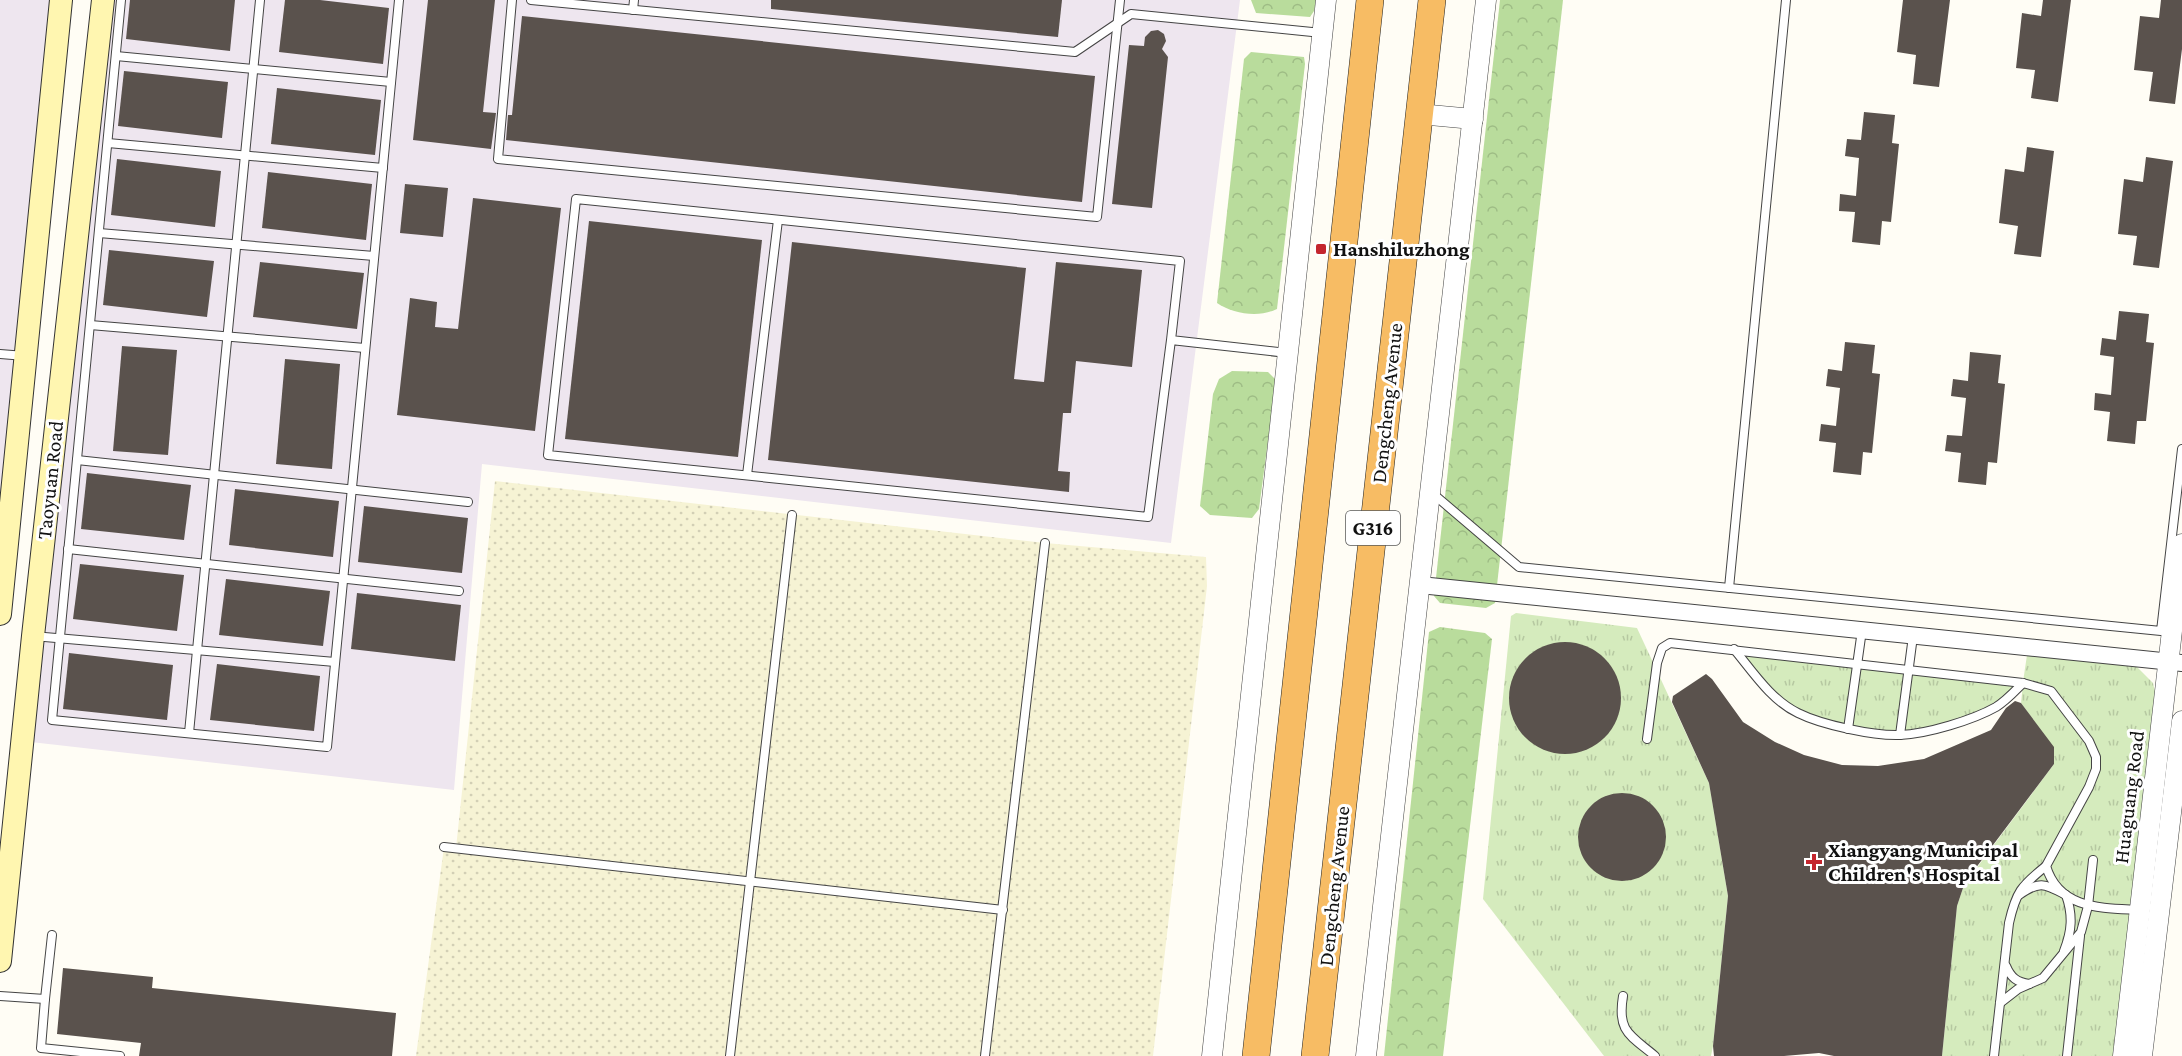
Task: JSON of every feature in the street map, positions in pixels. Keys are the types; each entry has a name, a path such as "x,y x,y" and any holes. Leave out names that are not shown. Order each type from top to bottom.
{"highway":[{"name":"G316","path":"1256,1056 1370,0"},
{"name":"Dengcheng Avenue","path":"1315,1056 1432,0"}],"main road":[{"name":"Taoyuan Road","path":"0,614 61,0"},
{"name":"Taoyuan Road","path":"0,961 102,0"}],"street":[{"path":"1212,1056 1326,0"},
{"path":"1366,1056 1486,0"},
{"path":"1419,114 1473,120"},
{"name":"Huaguang Road","path":"2123,1056 2140,910 2175,662 2182,544"},
{"path":"1420,585 2175,662"},
{"name":"Huaguang Road","path":"2142,1056 2182,721"}],"lane":[{"path":"121,0 52,720 327,747 399,0"},
{"path":"189,733 260,0"},
{"path":"512,0 498,159 1097,217 1120,0"},
{"path":"531,0 1076,52 1131,14 1322,33"},
{"path":"633,10 634,0"},
{"path":"1729,588 1786,0"},
{"path":"116,56 391,82"},
{"path":"108,143 383,168"},
{"path":"576,200 1180,261 1171,340 1148,517 548,455 576,200"},
{"path":"747,475 778,220"},
{"path":"99,233 374,256"},
{"path":"90,325 365,348"},
{"path":"1171,340 1288,354"},
{"path":"0,354 26,356"},
{"path":"1430,492 1519,567 2161,631 2182,449"},
{"path":"77,460 468,502"},
{"path":"730,1056 792,515"},
{"path":"985,1056 1046,543"},
{"path":"68,549 459,591"},
{"path":"1848,729 1862,630"},
{"path":"33,636 335,662"},
{"path":"1900,735 1913,636"},
{"path":"1647,740 1657,663 1662,648 1670,643 2023,683 2050,692 2089,741 2096,756 2096,769 2090,787 2046,866 2023,884 2016,897 2009,924 1994,1056"},
{"path":"1734,649 1768,691 1797,713 1848,729 1900,735 1971,719 1999,706 2023,683"},
{"path":"444,847 1003,910"},
{"path":"2067,1056 2081,932 2088,906 2093,860"},
{"path":"2046,866 2049,876 2066,895 2072,922 2070,936 2062,957"},
{"path":"2016,897 2030,886 2041,884 2088,906 2140,910"},
{"path":"2000,1003 2018,989 2043,978 2081,932"},
{"path":"52,935 41,1048 120,1056"},
{"path":"2005,961 2009,974 2018,982 2033,984"},
{"path":"0,996 45,999"},
{"path":"1623,996 1620,1013 1624,1029 1655,1056"}],"shaded area":[{"path":"0,0 52,0 0,498"},
{"path":"103,0 1240,0 1171,543 482,464 454,790 22,741"},
{"path":"495,481 1045,543 1206,557 1207,586 1153,1056 416,1056 444,847 456,848"}],"green space":[{"path":"1251,0 1316,0 1310,17 1256,13"},
{"path":"1500,0 1563,0 1495,603 1486,608 1440,603 1434,596"},
{"path":"1251,52 1304,57 1305,64 1277,309 1270,312 1246,314 1217,303 1244,59"},
{"path":"1232,371 1268,372 1276,380 1259,509 1252,518 1210,515 1200,506 1213,394 1219,379"},
{"path":"1516,613 1637,628 1709,783 1728,896 1711,1056 1604,1056 1483,899 1511,616"},
{"path":"1440,627 1485,633 1492,639 1443,1056 1384,1056 1429,632"},
{"path":"1734,649 2023,682 2027,655 2137,667 2153,683 2158,705 2119,1056 1942,1056 1957,906 1964,885 2054,764 2054,749 2021,703 2023,684 1971,719 1900,735 1848,729 1797,713 1768,691"}],"building":[{"path":"130,0 235,0 230,51 126,39"},
{"path":"285,0 320,0 389,8 383,64 279,52"},
{"path":"428,0 495,0 483,112 496,113 491,149 413,140"},
{"path":"771,0 1062,0 1058,37 771,9"},
{"path":"1903,0 1950,0 1939,87 1913,84 1916,55 1897,52"},
{"path":"2043,0 2071,0 2058,102 2031,98 2035,70 2016,68 2022,13 2041,16"},
{"path":"2161,0 2182,0 2182,49 2175,104 2149,101 2153,72 2134,70 2140,16 2159,18"},
{"path":"522,16 1095,76 1082,202 506,140 508,115 512,115"},
{"path":"1158,30 1164,34 1166,41 1162,49 1168,57 1152,208 1112,204 1129,45 1144,46 1145,37 1151,31"},
{"path":"124,71 228,82 222,138 118,126"},
{"path":"277,88 381,100 375,155 271,144"},
{"path":"1864,112 1895,115 1892,143 1899,144 1891,222 1882,221 1880,245 1852,242 1855,212 1839,211 1840,194 1856,196 1859,158 1845,156 1847,139 1861,140"},
{"path":"2027,147 2054,151 2041,257 2014,254 2018,226 1999,223 2005,169 2024,172"},
{"path":"2146,157 2173,161 2159,268 2133,265 2137,236 2118,234 2124,179 2143,182"},
{"path":"117,159 221,171 215,227 111,215"},
{"path":"268,172 372,184 366,240 262,228"},
{"path":"405,184 448,188 443,237 400,233"},
{"path":"473,198 561,208 535,431 397,415 410,298 437,302 435,327 458,329"},
{"path":"589,221 762,240 738,457 565,439"},
{"path":"792,242 1026,268 1014,379 1044,382 1056,262 1142,270 1132,367 1076,361 1071,413 1063,413 1058,471 1070,472 1069,492 768,460"},
{"path":"109,250 214,261 207,317 103,305"},
{"path":"260,262 364,273 357,329 253,317"},
{"path":"2119,311 2149,314 2146,342 2154,343 2146,421 2137,421 2135,444 2107,441 2110,412 2094,410 2095,393 2111,395 2114,357 2100,355 2102,338 2116,340"},
{"path":"1845,342 1875,345 1872,373 1880,374 1872,453 1863,452 1861,475 1833,472 1836,443 1819,441 1821,424 1836,426 1840,388 1826,386 1828,369 1842,371"},
{"path":"122,346 177,350 168,455 113,451"},
{"path":"1970,352 2001,355 1998,383 2005,384 1997,463 1988,462 1986,485 1958,482 1961,453 1945,451 1947,435 1962,436 1966,398 1951,396 1953,379 1968,381"},
{"path":"285,359 340,364 332,469 276,464"},
{"path":"87,473 191,485 184,540 81,529"},
{"path":"235,489 339,501 333,557 229,545"},
{"path":"364,506 468,518 462,573 358,562"},
{"path":"80,564 184,575 177,631 73,619"},
{"path":"226,579 330,591 323,646 219,635"},
{"path":"357,593 461,605 455,661 351,649"},
{"path":"1565,642 1586,647 1604,659 1616,677 1621,698 1616,719 1604,737 1586,749 1565,754 1544,749 1526,737 1514,719 1509,698 1514,677 1526,659 1544,647"},
{"path":"69,653 173,665 167,720 63,709"},
{"path":"217,664 320,676 314,731 210,720"},
{"path":"1706,674 1743,722 1775,742 1804,755 1842,765 1878,766 1924,759 1991,730 2006,708 2015,701 2021,703 2054,747 2054,764 1964,885 1957,906 1942,1056 1834,1056 1819,1053 1784,1056 1714,1056 1713,1046 1728,896 1709,783 1672,702 1673,696"},
{"path":"1622,793 1639,796 1653,806 1663,820 1666,837 1663,854 1653,868 1639,878 1622,881 1605,878 1591,868 1581,854 1578,837 1581,820 1591,806 1605,796"},
{"path":"63,968 153,977 152,988 396,1013 392,1056 139,1056 141,1043 57,1034"}],"place":[{"name":"Hanshiluzhong","path":"1321,249"},
{"name":"Xiangyang Municipal Children's Hospital","path":"1814,862"}]}
